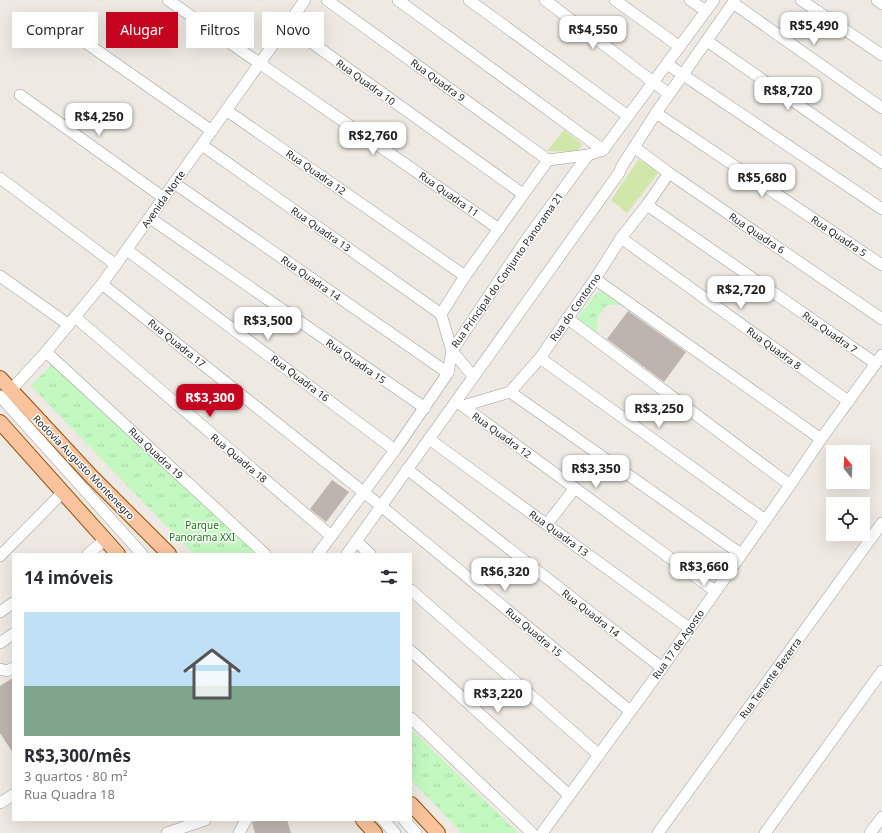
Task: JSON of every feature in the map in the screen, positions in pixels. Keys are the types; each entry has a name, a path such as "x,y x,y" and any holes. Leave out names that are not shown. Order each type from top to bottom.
{"main road":[{"name":"Rodovia Augusto Montenegro","path":"0,378 6,393 168,553"},
{"path":"0,422 117,553"},
{"path":"412,805 438,833"},
{"path":"364,821 375,833"}],"street":[{"name":"Rua Quadra 11","path":"168,0 499,229"},
{"name":"Avenida Norte","path":"296,12 305,0"},
{"name":"Rua Quadra 9","path":"327,0 548,160"},
{"path":"398,0 603,150"},
{"path":"469,0 628,116"},
{"path":"545,0 669,94"},
{"path":"615,0 680,47"},
{"path":"690,0 706,11"},
{"path":"474,376 452,351 441,314 465,276 548,160 588,155 603,150 714,0"},
{"path":"801,0 882,55"},
{"path":"877,0 882,4"},
{"path":"348,553 429,439 460,403 474,376 619,173 656,112 734,1 882,108"},
{"path":"706,41 882,163"},
{"path":"93,48 212,131"},
{"name":"Avenida Norte","path":"6,393 46,352 102,284 271,48"},
{"name":"Rua Quadra 10","path":"319,48 523,194"},
{"path":"667,64 882,209"},
{"path":"20,94 164,198"},
{"name":"Rua Quadra 12","path":"226,110 465,276"},
{"name":"Rua Quadra 5","path":"656,112 882,265"},
{"name":"Rua Quadra 13","path":"202,145 441,314"},
{"name":"Rua Quadra 6","path":"634,147 669,173 882,319"},
{"name":"Rua Principal do Conjunto Panorama 21","path":"319,553 425,408 448,373 452,351 526,240 588,155"},
{"name":"Rua do Contorno","path":"510,392 540,358 595,279 621,238 647,205 669,173"},
{"path":"0,178 116,265"},
{"name":"Rua Quadra 14","path":"174,183 448,373"},
{"name":"Rua Quadra 7","path":"647,205 879,359"},
{"name":"Rua Quadra 15","path":"150,218 425,408"},
{"name":"Rua Quadra 8","path":"621,238 848,401"},
{"name":"Rua Quadra 16","path":"127,250 395,450"},
{"name":"Rua Quadra 18","path":"0,276 72,321 331,536"},
{"path":"595,279 821,438"},
{"name":"Rua Quadra 17","path":"102,284 364,492"},
{"path":"567,318 790,485"},
{"name":"Rua Quadra 19","path":"46,352 264,553"},
{"path":"540,358 765,520"},
{"name":"Rua 17 de Agosto","path":"542,833 662,668 790,485 821,438 879,359"},
{"path":"460,403 510,392 741,554"},
{"path":"6,393 141,553"},
{"name":"Rua Quadra 12","path":"460,403 715,591"},
{"name":"Rua Quadra 13","path":"429,439 689,628"},
{"name":"Rua Quadra 14","path":"407,469 662,668"},
{"path":"547,524 575,488"},
{"path":"0,556 63,492"},
{"name":"Rua Quadra 15","path":"364,492 630,711"},
{"name":"Rua Tenente Bezerra","path":"658,833 882,523"},
{"path":"89,553 106,539"},
{"path":"356,541 369,553"},
{"path":"412,591 598,755"},
{"path":"0,612 12,604"},
{"path":"0,643 12,635"},
{"path":"412,652 569,795"},
{"path":"0,669 7,671 12,668"},
{"path":"765,833 882,671"},
{"path":"412,719 532,833"},
{"path":"870,833 882,817"},
{"path":"167,833 202,821"},
{"path":"239,833 245,821"},
{"path":"384,821 395,833"},
{"path":"405,821 416,833"}],"green space":[{"path":"564,130 582,144 577,152 547,151"},
{"path":"639,159 659,172 627,213 611,200"},
{"path":"606,291 626,305 607,305 599,316 596,324 603,345 574,322 597,293"},
{"name":"Parque Panorama XXI","path":"53,363 259,553 193,553 31,386"},
{"path":"412,730 518,833 462,833 412,781"}],"building":[{"path":"628,311 686,352 664,382 607,339"},
{"path":"332,480 349,492 326,522 310,509"},
{"path":"12,679 12,751 0,733 0,686"},
{"path":"287,821 291,833 255,833 252,822"}]}
